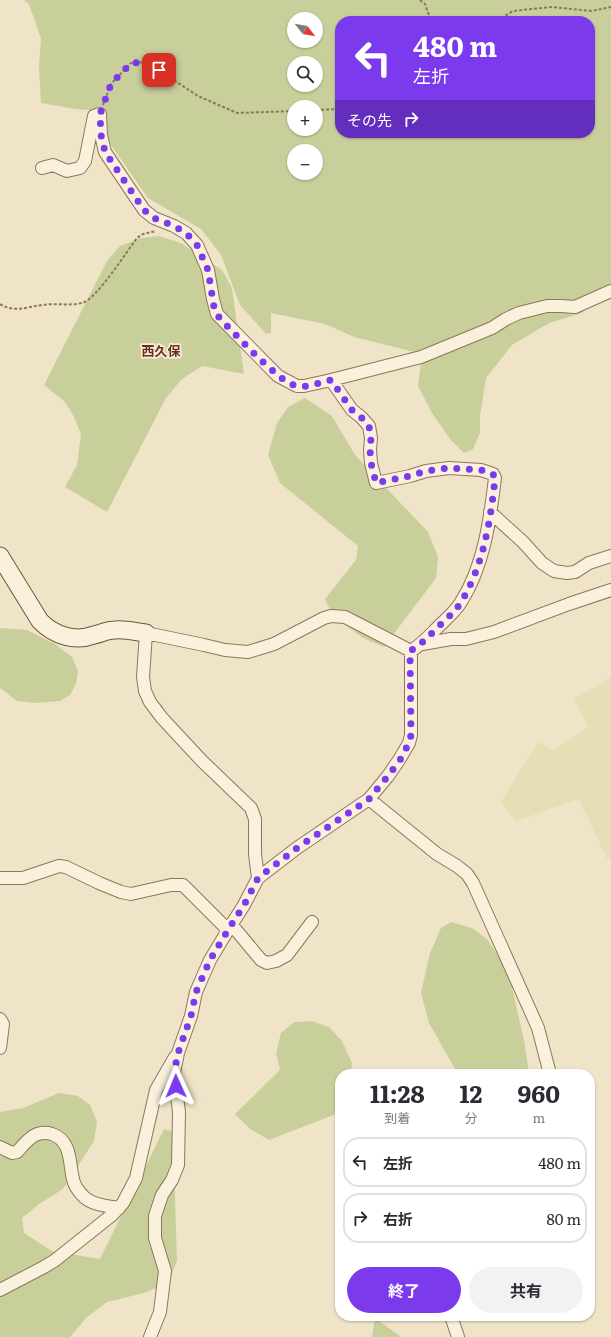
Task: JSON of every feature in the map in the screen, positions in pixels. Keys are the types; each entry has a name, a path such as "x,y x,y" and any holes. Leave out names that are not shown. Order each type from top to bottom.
{"street":[{"path":"42,168 53,165 67,171 80,168 86,161 94,116 100,114 101,135 105,152 144,210 154,218 174,226 186,233 197,245 208,270 214,307 220,319 283,380 297,386 304,386 331,380 421,357 492,328 519,313 547,306 575,307 611,291"},
{"path":"331,380 352,410 369,426 371,438 371,463 376,483 438,469 481,470 493,474 495,478 488,530 483,550 470,586 455,611 422,644 410,651"},
{"path":"490,512 523,542 542,563 554,571 567,573 575,572 589,563 611,556"},
{"path":"0,556 37,617 48,629 55,633 72,638 80,638 117,629 146,633 224,650 248,652 274,644 324,618 338,616 345,617 410,651"},
{"path":"422,644 451,639 466,639 494,632 568,604 611,590"},
{"path":"146,633 143,676 145,691 150,702 162,718 197,756 251,808 255,819 255,854 258,878"},
{"path":"150,1337 160,1312 165,1271 155,1238 155,1216 162,1195 172,1180 178,1165 179,1112 174,1073 178,1053 191,1016 196,992 210,960 244,905 258,878 297,848 369,799 400,760 409,743 411,735 410,651"},
{"path":"369,799 437,854 467,874 473,883 538,1028 549,1069"},
{"path":"0,878 23,878 59,866 66,867 121,892 131,894 171,885 183,886 230,927 261,960 267,963 276,961 287,955 312,922"},
{"path":"0,1019 3,1024 0,1048"},
{"path":"0,1290 44,1267 119,1208 136,1178 156,1090 178,1053"},
{"path":"0,1147 12,1152 17,1152 33,1136 43,1132 56,1136 64,1143 68,1150 73,1180 85,1198 98,1205 119,1208"},
{"path":"453,1321 458,1337"}],"path":[{"path":"420,0 425,4 429,16"},
{"path":"505,16 513,11 552,8 592,11 611,7"},
{"path":"100,114 111,84 131,63 146,62 198,96 237,113 287,111"},
{"path":"323,110 335,109"},
{"path":"0,304 14,309 47,304 82,303 88,301 111,275 137,238 148,232 158,231"}],"shaded area":[{"path":"611,677 611,859 607,859 579,799 516,821 501,802 538,742 554,750 588,727 574,699"}],"green space":[{"path":"24,0 611,0 611,291 597,296 582,313 549,323 512,345 486,378 480,416 480,433 473,449 464,453 450,439 432,413 418,386 421,363 414,352 354,337 325,324 271,313 271,333 266,334 240,305 221,255 201,229 148,198 109,142 103,111 75,109 41,103 39,67 41,39 29,4"},
{"path":"159,236 181,243 222,270 232,288 244,374 202,366 182,379 166,398 107,512 65,487 77,465 81,434 73,415 65,402 44,385 107,261 120,246 141,238"},
{"path":"305,398 332,416 355,455 428,532 438,557 436,578 384,647 363,638 333,616 325,599 356,560 358,546 280,483 268,455 277,423 288,407"},
{"path":"0,628 27,630 55,644 72,657 78,671 76,684 70,695 60,701 36,703 17,701 0,688"},
{"path":"451,922 472,928 487,939 508,970 524,1040 528,1069 455,1069 429,1023 421,993 430,953 441,928"},
{"path":"312,1021 329,1027 342,1041 352,1063 351,1069 335,1069 335,1114 269,1140 250,1129 235,1114 280,1070 276,1053 281,1033 294,1022"},
{"path":"59,1093 78,1096 90,1105 97,1122 94,1141 63,1189 39,1204 22,1218 24,1233 52,1251 100,1259 164,1129 173,1132 177,1261 168,1283 144,1293 107,1302 86,1318 70,1337 0,1337 0,1112 23,1108"},
{"path":"375,1321 379,1321 401,1337 372,1337"}],"district":[{"name":"西久保","path":"161,350"}],"route":[{"path":"159,70 146,62 131,63 111,84 100,114 101,135 105,152 144,210 154,218 174,226 186,233 197,245 208,270 214,307 220,319 274,372 290,384 304,386 331,380 352,410 369,426 371,438 371,463 376,483 426,471 449,468 481,470 493,474 495,478 488,530 479,563 470,586 455,611 422,644 410,651 411,735 409,743 400,760 369,799 319,832 258,878 244,905 210,960 196,992 191,1016 178,1053 174,1073 176,1086"}]}
